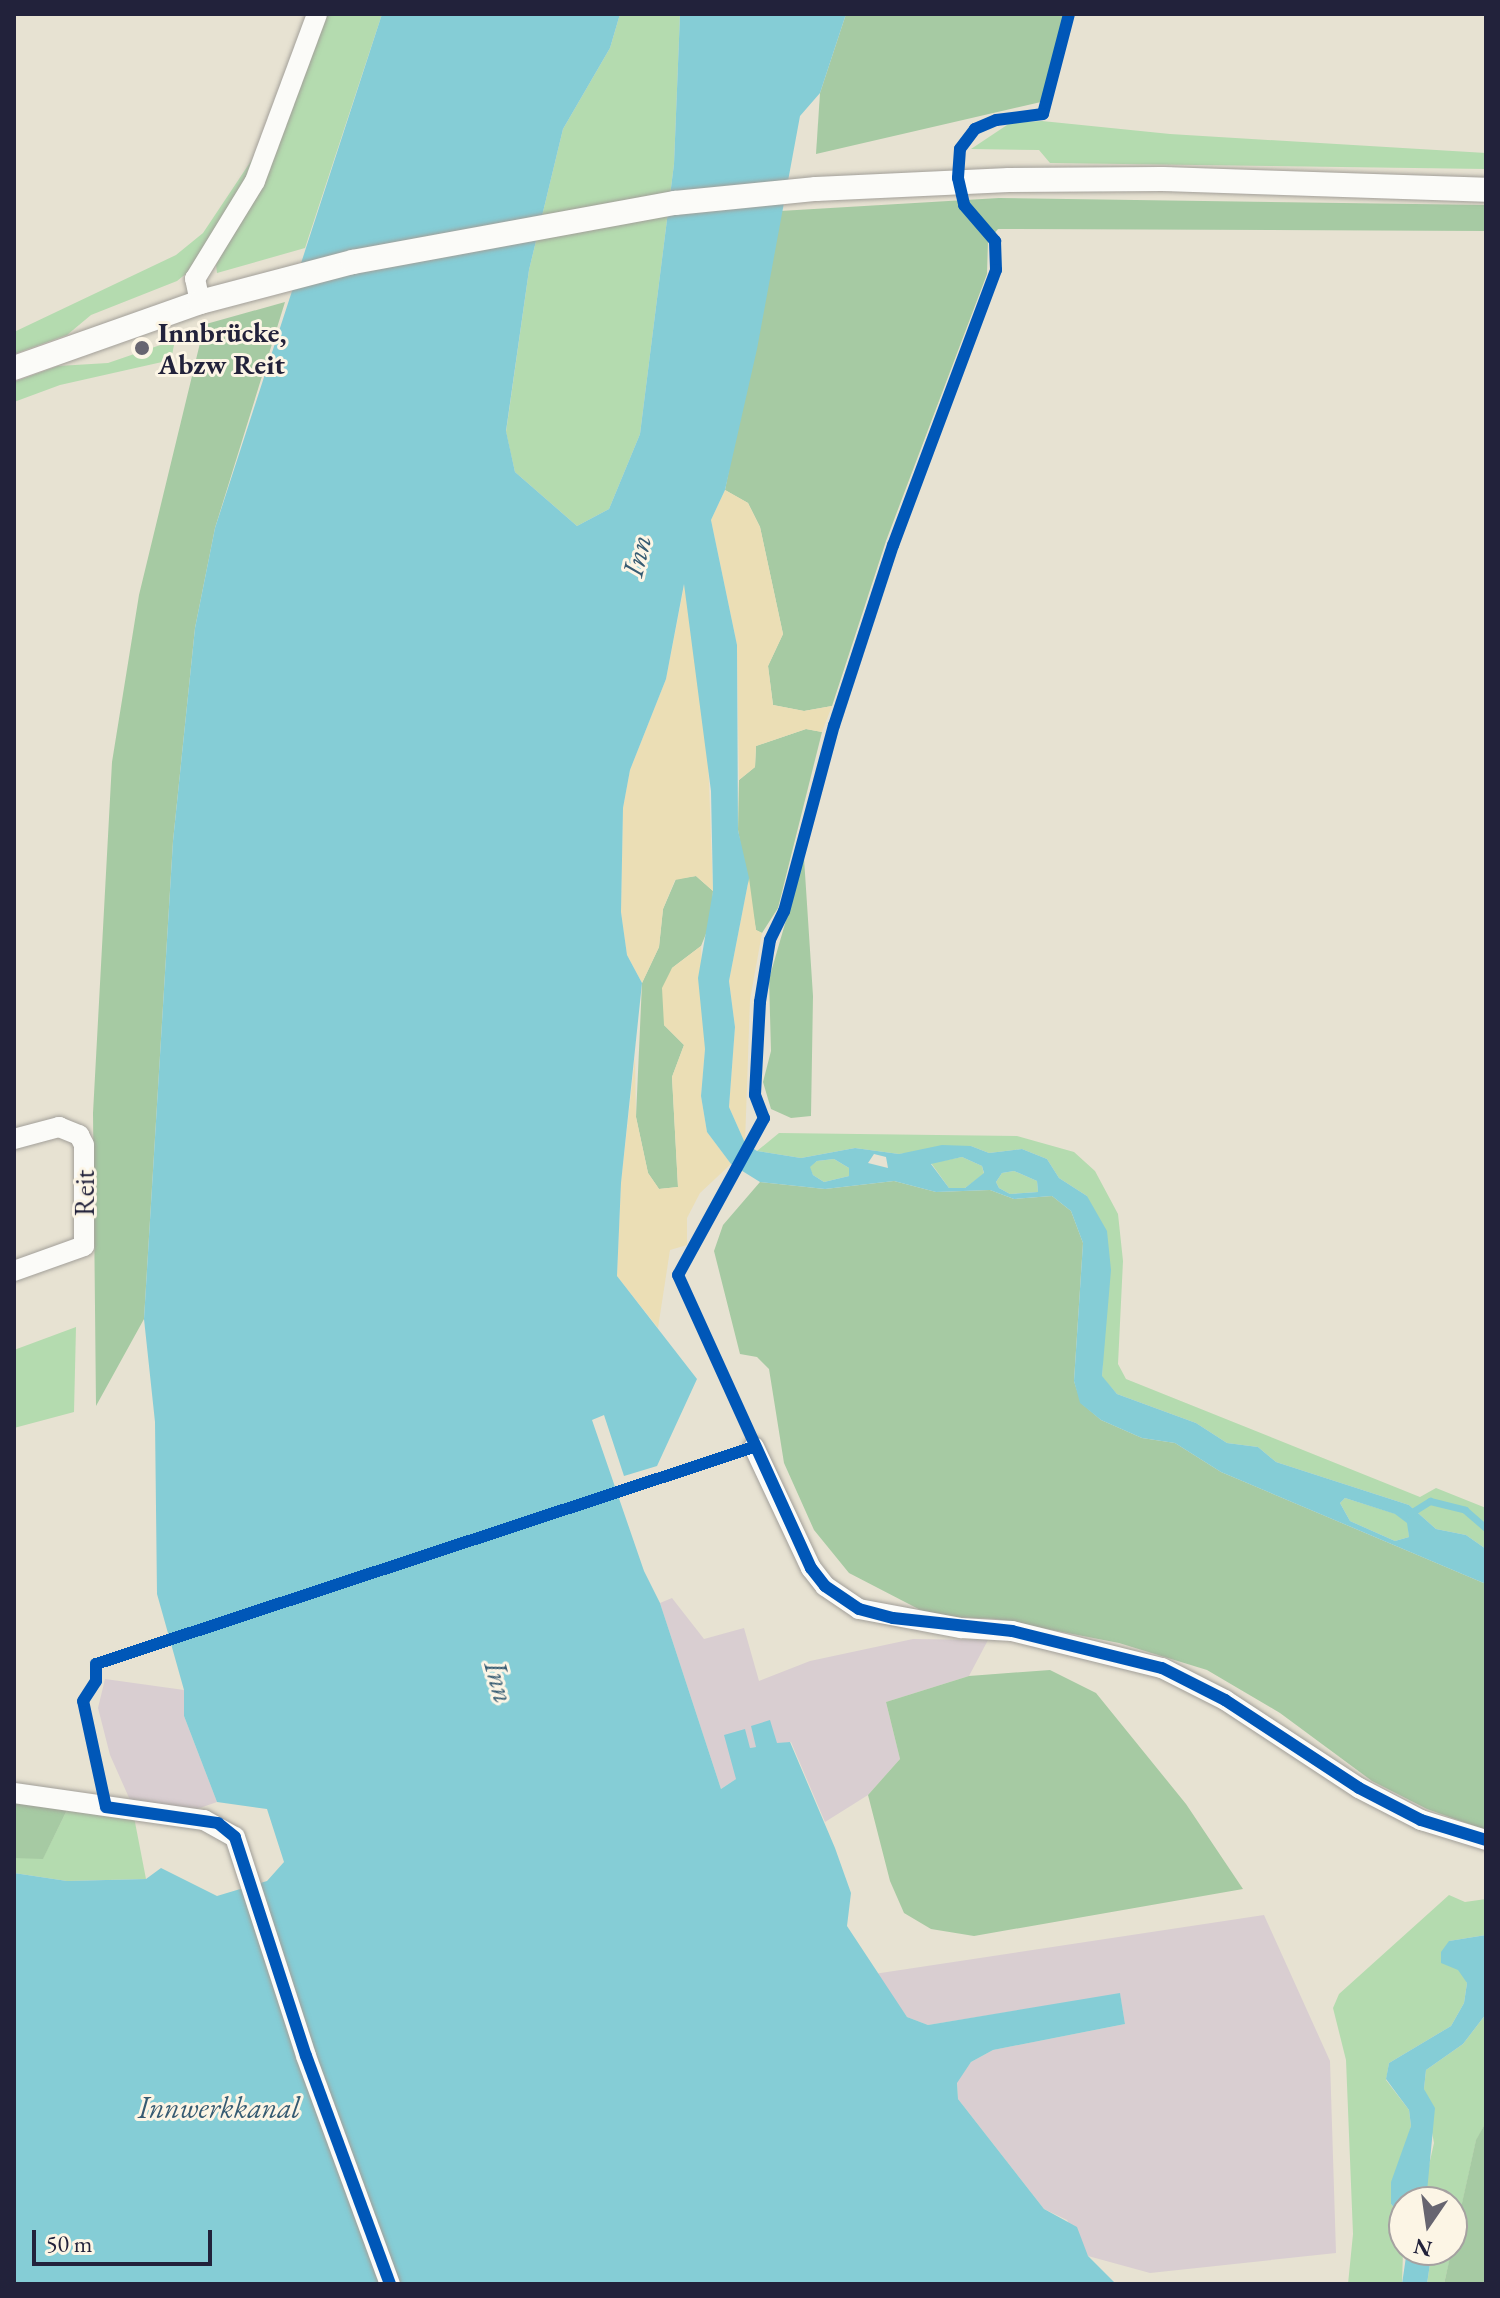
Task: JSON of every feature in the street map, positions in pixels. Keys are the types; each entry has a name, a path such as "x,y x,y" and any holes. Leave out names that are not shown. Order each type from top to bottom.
{"street":[{"path":"200,302 195,279 255,181 317,14"},
{"path":"14,368 200,302 353,262 607,213 789,191 1009,180 1162,179 1486,190"},
{"name":"Reit","path":"14,1139 46,1129 71,1130 84,1145 84,1246 14,1271"},
{"path":"754,1447 811,1568 825,1586 859,1609 961,1628 1012,1631 1162,1668 1225,1700 1359,1788 1421,1820 1486,1840"},
{"path":"14,1793 218,1823 235,1837 306,2056 390,2284"}],"shaded area":[{"path":"672,1598 704,1639 744,1628 759,1681 810,1661 913,1639 988,1640 969,1676 886,1702 900,1759 868,1795 825,1822 791,1742 750,1748 735,1765 736,1779 721,1789 660,1603"},
{"path":"105,1679 184,1690 184,1716 217,1802 194,1810 130,1800 110,1755 98,1708"},
{"path":"1264,1915 1330,2061 1336,2253 1150,2273 1088,2256 1067,2220 1044,2209 958,2099 957,2082 971,2062 993,2050 1125,2024 1120,1994 928,2025 907,2017 874,1974"}],"green space":[{"path":"325,14 382,14 305,248 217,273 216,265 267,173"},
{"path":"620,14 680,14 674,164 640,434 609,509 577,526 515,472 506,432 529,270 563,129 610,48"},
{"path":"846,14 1064,14 1041,102 816,154 820,93"},
{"path":"1042,121 1170,134 1486,153 1486,169 1050,163 1039,150 971,149 1010,123"},
{"path":"261,146 247,189 203,260 177,281 91,315 67,335 14,354 14,332 176,255 203,233"},
{"path":"999,198 1486,205 1486,231 998,229 988,241 987,274 886,541 832,706 804,711 773,705 768,666 783,634 760,527 748,503 725,490 780,211"},
{"path":"285,302 215,528 195,628 173,841 144,1319 96,1406 93,1113 112,762 139,595 200,343 199,326"},
{"path":"175,340 171,360 60,385 14,402 14,382 58,366 108,363"},
{"path":"806,729 822,732 778,908 762,933 756,930 738,830 739,780 755,767 756,746"},
{"path":"804,858 813,996 811,1116 791,1118 771,1109 763,1082 771,1051 769,979"},
{"path":"696,876 713,891 710,924 701,946 672,968 664,1025 684,1045 672,1077 678,1187 659,1189 648,1173 636,1117 642,983 659,947 663,909 676,879"},
{"path":"779,1133 1017,1136 1074,1152 1095,1171 1118,1214 1123,1261 1118,1364 1126,1379 1420,1497 1436,1488 1486,1508 1486,1549 1466,1535 1436,1529 1409,1505 1276,1462 1258,1447 1227,1443 1196,1423 1117,1394 1102,1377 1104,1330 1087,1196 1059,1178 1047,1159 1022,1149 989,1153 971,1146 899,1154 855,1148 801,1158 757,1151"},
{"path":"962,1157 982,1166 984,1174 965,1188 949,1188 931,1163"},
{"path":"834,1159 849,1168 849,1176 824,1182 813,1175 809,1167 817,1161"},
{"path":"1014,1171 1037,1181 1038,1192 1010,1194 999,1188 996,1182 1002,1173"},
{"path":"894,1181 936,1192 990,1190 1014,1199 1052,1196 1071,1211 1083,1243 1074,1381 1081,1403 1101,1420 1142,1438 1175,1443 1221,1472 1486,1584 1486,1830 1427,1809 1372,1781 1280,1713 1207,1670 1119,1643 996,1619 932,1616 849,1573 814,1530 784,1463 769,1369 757,1357 740,1354 714,1251 723,1225 760,1182 825,1189"},
{"path":"76,1327 74,1412 14,1428 14,1350"},
{"path":"1345,1498 1396,1514 1408,1523 1409,1537 1395,1541 1350,1521 1340,1503"},
{"path":"1050,1670 1096,1693 1186,1804 1243,1889 974,1936 931,1929 904,1913 890,1881 868,1795 900,1759 886,1702 969,1676"},
{"path":"14,1799 68,1808 43,1859 14,1858"},
{"path":"68,1808 134,1817 146,1879 67,1881 14,1873 14,1858 43,1858"},
{"path":"1449,1895 1465,1902 1486,1899 1486,1935 1449,1941 1467,1983 1464,2003 1451,2026 1389,2063 1386,2080 1409,2110 1411,2126 1396,2186 1388,2186 1388,2266 1403,2266 1402,2284 1348,2284 1353,2234 1346,2060 1333,2008 1339,1994"},
{"path":"1486,2014 1486,2122 1476,2141 1466,2186 1424,2186 1434,2143 1424,2089 1426,2070 1463,2044"},
{"path":"1486,2122 1486,2284 1444,2284 1448,2266 1468,2266 1466,2186 1476,2140"},
{"path":"1430,2266 1448,2266 1444,2284 1427,2284"}],"sand":[{"path":"725,490 748,503 760,527 783,634 768,666 773,705 804,711 832,706 822,732 806,729 756,746 755,767 739,780 737,645 711,520"},
{"path":"685,581 707,730 713,891 696,876 675,880 663,909 659,947 642,983 627,955 621,912 623,808 630,770 666,679"},
{"path":"749,878 756,930 762,933 750,1000 745,1143 729,1107 735,1027 729,981"},
{"path":"701,946 705,1049 701,1096 707,1132 731,1164 700,1193 687,1218 687,1245 670,1250 658,1328 617,1276 621,1183 635,1057 636,1117 648,1173 659,1189 678,1187 672,1077 684,1045 664,1025 662,988 672,968"}],"water":[{"path":"382,14 620,14 610,48 563,129 529,270 506,431 515,472 577,526 609,509 640,434 674,164 680,14 846,14 820,93 800,116 757,349 725,490 711,520 737,645 738,830 749,878 729,981 735,1027 729,1107 745,1143 757,1151 801,1158 855,1148 899,1154 942,1145 971,1146 989,1153 1022,1149 1047,1159 1059,1178 1087,1196 1107,1231 1111,1270 1102,1376 1117,1394 1196,1423 1227,1443 1258,1447 1276,1462 1409,1505 1436,1529 1466,1535 1486,1549 1486,1584 1221,1472 1175,1443 1142,1438 1101,1420 1080,1403 1074,1381 1083,1243 1071,1211 1052,1196 1014,1199 990,1190 936,1192 894,1181 825,1189 760,1182 731,1164 707,1132 701,1096 705,1049 698,978 713,891 711,791 684,584 666,679 630,770 623,808 621,912 627,955 642,983 621,1183 617,1276 697,1379 657,1466 624,1476 604,1415 592,1420 644,1571 660,1603 721,1789 736,1779 724,1735 745,1729 750,1748 756,1747 751,1726 770,1720 777,1743 790,1742 835,1848 851,1893 847,1926 907,2017 928,2025 1120,1993 1125,2024 993,2050 971,2062 957,2083 958,2099 1044,2209 1077,2227 1088,2256 1116,2284 14,2284 14,1873 67,1881 146,1879 161,1868 217,1896 267,1881 284,1862 267,1809 217,1802 184,1716 184,1690 157,1594 155,1422 144,1319 173,841 195,628 215,528","holes":["874,1154 886,1157 888,1168 868,1163","962,1157 982,1166 984,1173 965,1188 949,1188 931,1164","834,1159 849,1168 849,1176 824,1182 813,1175 810,1167 817,1161","1014,1171 1037,1181 1038,1192 1010,1194 999,1188 996,1182 1002,1173","1345,1498 1395,1514 1407,1523 1409,1537 1395,1541 1350,1521 1340,1503"]},
{"path":"1486,1935 1486,2014 1463,2044 1426,2070 1424,2089 1435,2108 1428,2186 1391,2186 1411,2126 1409,2110 1386,2079 1389,2063 1451,2026 1464,2003 1467,1983 1458,1970 1441,1963 1441,1952 1449,1941"},
{"path":"1405,2266 1430,2266 1427,2284 1402,2284"}],"waterway":[{"path":"1409,1514 1430,1501 1465,1510 1486,1528"}],"cycle path":[{"path":"1069,14 1043,114 996,120 975,129 960,149 958,178 964,205 995,241 996,270 893,545 834,725 784,911 770,940 760,1002 755,1095 764,1118 678,1275 811,1568 825,1586 859,1609 893,1618 1012,1631 1162,1668 1225,1700 1359,1788 1421,1820 1486,1840"},
{"path":"390,2284 306,2056 235,1837 218,1823 106,1807 83,1701 96,1681 96,1664 754,1447"}],"place":[{"name":"Innbrücke, Abzw Reit","path":"142,348"}],"water label":[{"name":"Inn","path":"637,556"},
{"name":"Inn","path":"499,1682"},
{"name":"Innwerkkanal","path":"219,2108"}]}
